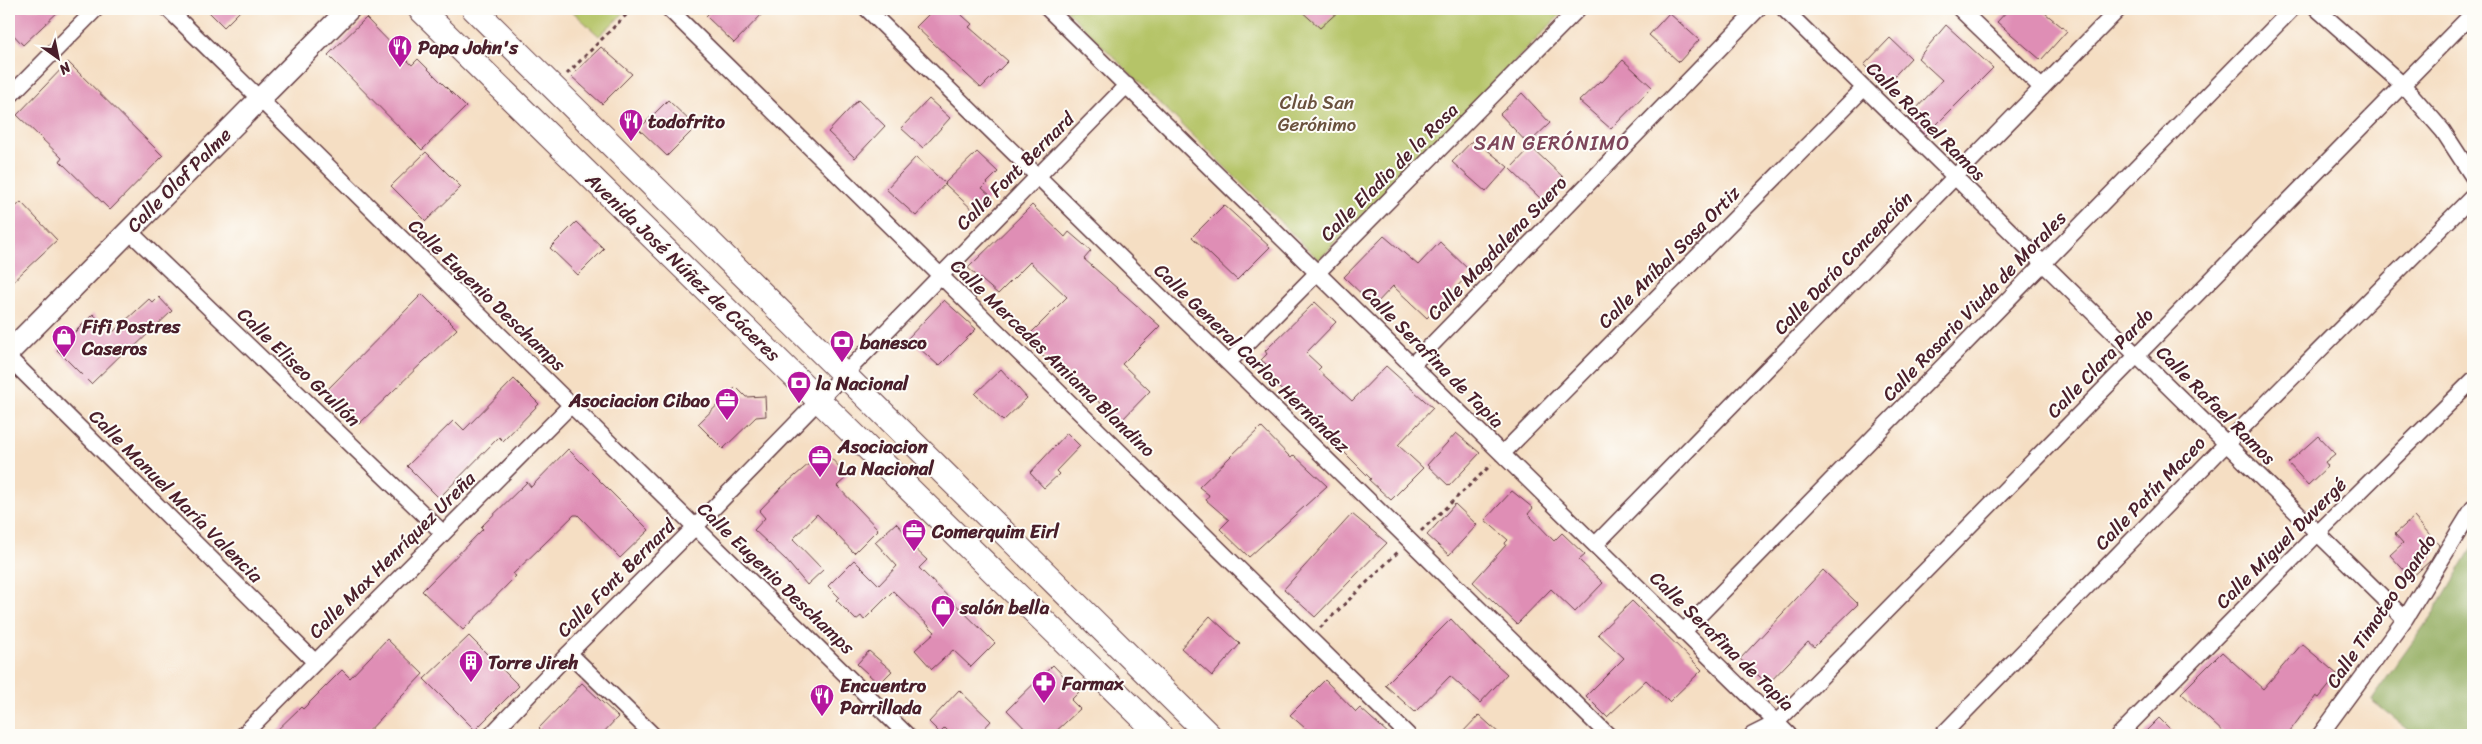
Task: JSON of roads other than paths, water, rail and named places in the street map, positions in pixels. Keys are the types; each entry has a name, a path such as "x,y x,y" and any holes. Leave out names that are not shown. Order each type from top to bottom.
{"main road":[{"name":"Avenida José Núñez de Cáceres","path":"420,9 1160,735"},
{"name":"Avenida José Núñez de Cáceres","path":"474,9 1209,735"}],"street":[{"path":"9,97 96,9"},
{"name":"Calle Eugenio Deschamps","path":"168,9 907,735"},
{"name":"Calle Olof Palme","path":"9,352 349,9"},
{"name":"Calle Mercedes Amiama Blandino","path":"669,9 1408,735"},
{"name":"Calle General Carlos Hernández","path":"867,9 1608,735"},
{"name":"Calle Serafina de Tapia","path":"1048,9 1789,735"},
{"name":"Calle Eladio de la Rosa","path":"1228,363 1578,9"},
{"name":"Calle Magdalena Suero","path":"1412,365 1758,9"},
{"name":"Calle Rafael Ramos","path":"1784,9 2405,619"},
{"path":"1960,9 2042,88"},
{"name":"Calle Darío Concepción","path":"1595,545 2119,9"},
{"name":"Calle Rosario Viuda de Morales","path":"1683,632 2292,9"},
{"path":"2317,9 2403,84 2443,131 2473,177"},
{"name":"Calle Clara Pardo","path":"1752,735 1776,723 2136,354 2473,14"},
{"name":"Calle Font Bernard","path":"490,735 845,375 940,275 1127,85"},
{"name":"Calle Aníbal Sosa Ortiz","path":"1502,454 1864,88"},
{"name":"Calle Patín Maceo","path":"1942,735 2473,196"},
{"name":"Calle Eliseo Grullón","path":"128,230 442,532"},
{"name":"Calle Manuel María Valencia","path":"9,358 315,662"},
{"name":"Calle Miguel Duvergé","path":"2119,735 2318,533 2473,380"},
{"name":"Calle Max Henríquez Ureña","path":"243,735 442,532 571,405"},
{"name":"Calle Timoteo Ogando","path":"2320,735 2405,619 2473,508"},
{"path":"569,653 653,735"}],"place":[{"name":"Papa John's","path":"400,68"},
{"name":"todofrito","path":"631,142"},
{"name":"Fifi Postres Caseros","path":"64,358"},
{"name":"banesco","path":"842,363"},
{"name":"la Nacional","path":"799,404"},
{"name":"Asociacion Cibao","path":"727,421"},
{"name":"Asociacion La Nacional","path":"820,478"},
{"name":"Comerquim Eirl","path":"914,552"},
{"name":"salón bella","path":"943,628"},
{"name":"Torre Jireh","path":"471,683"},
{"name":"Farmax","path":"1044,704"},
{"name":"Encuentro Parrillada","path":"822,717"}],"district":[{"name":"SAN GERÓNIMO","path":"1552,143"}],"park label":[{"name":"Club San Gerónimo","path":"1317,113"}]}
